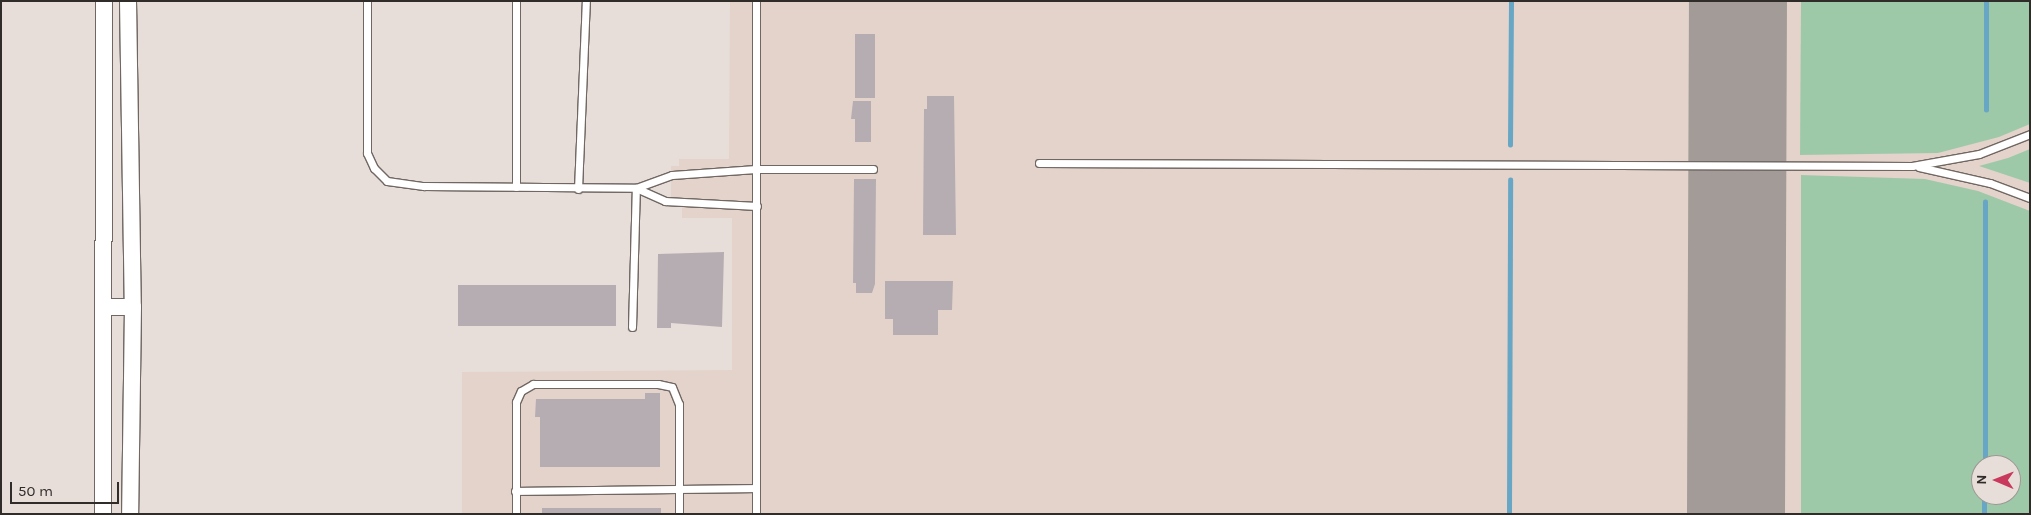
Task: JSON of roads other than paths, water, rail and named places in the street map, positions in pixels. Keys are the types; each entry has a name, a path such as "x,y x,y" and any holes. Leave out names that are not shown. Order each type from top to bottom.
{"street":[{"path":"103,514 104,1"},
{"path":"128,1 133,308 130,514"},
{"path":"104,307 133,308"}],"lane":[{"path":"367,1 367,153 374,168 387,181 402,185 578,189 636,188 672,174 756,169 873,169"},
{"path":"516,1 516,188"},
{"path":"578,189 586,1"},
{"path":"756,1 756,514"},
{"path":"1039,163 1912,166 1970,157 2030,134"},
{"path":"1912,166 1990,183 2030,198"},
{"path":"636,188 665,201 757,206"},
{"path":"632,327 636,188"},
{"path":"516,514 516,402 521,391 533,384 658,384 672,388 678,404 680,514"},
{"path":"516,491 756,488"}],"waterway":[{"path":"1510,145 1511,1"},
{"path":"1986,1 1986,110"},
{"path":"1509,514 1510,180"},
{"path":"1985,202 1985,455"},
{"path":"1984,505 1984,514"}]}
